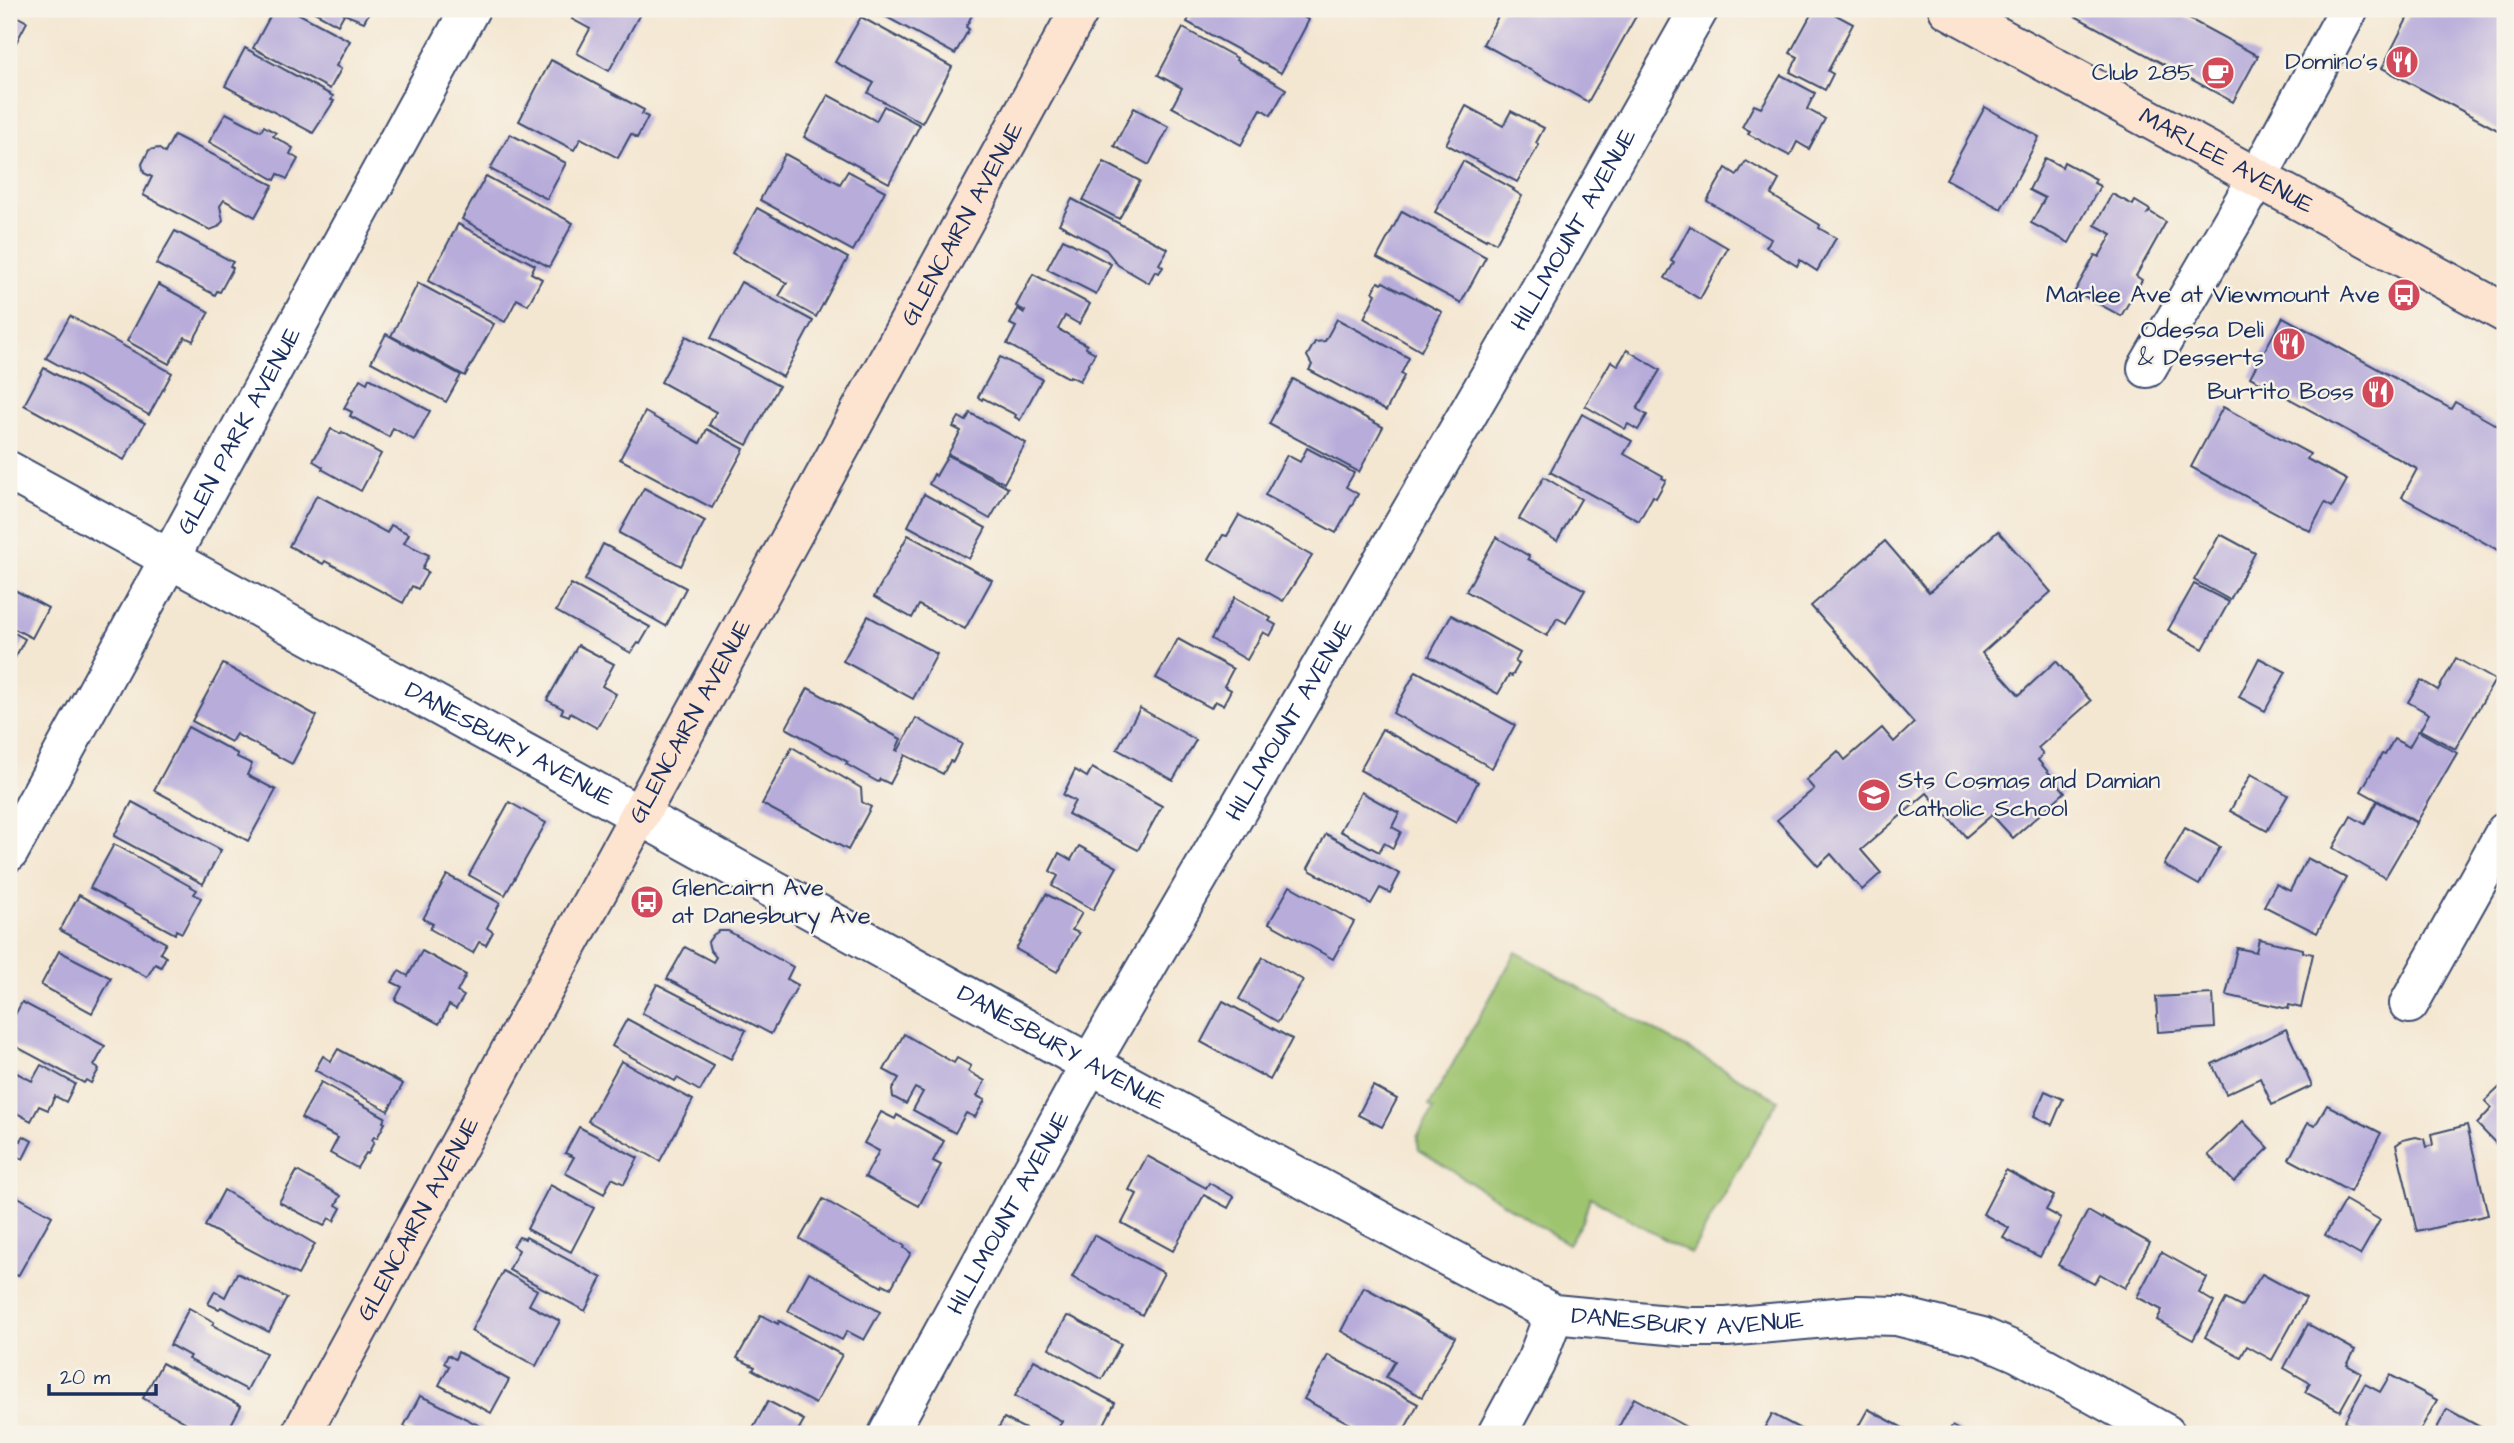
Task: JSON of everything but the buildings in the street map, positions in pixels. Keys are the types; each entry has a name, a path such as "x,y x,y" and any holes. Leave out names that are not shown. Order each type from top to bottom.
{"street":[{"name":"GLEN PARK AVENUE","path":"9,852 470,9"},
{"name":"GLENCAIRN AVENUE","path":"301,1434 1080,9"},
{"name":"HILLMOUNT AVENUE","path":"887,1434 1090,1064 1537,295 1699,9"},
{"name":"MARLEE AVENUE","path":"1948,9 2505,313"},
{"path":"2147,368 2258,177 2349,9"},
{"name":"DANESBURY AVENUE","path":"9,471 1090,1064 1554,1314 1689,1327 1727,1327 1858,1315 1897,1316 1982,1337 2019,1353 2166,1434"},
{"path":"2409,1004 2505,832"},
{"path":"1497,1434 1535,1364 1554,1314"}],"green space":[{"path":"1516,952 1778,1100 1691,1254 1590,1197 1584,1218 1568,1244 1419,1150 1417,1137 1434,1109 1429,1106"}],"place":[{"name":"Domino's","path":"2402,62"},
{"name":"Club 285","path":"2218,73"},
{"name":"Marlee Ave at Viewmount Ave","path":"2404,295"},
{"name":"Odessa Deli & Desserts","path":"2289,344"},
{"name":"Burrito Boss","path":"2378,392"},
{"name":"Sts Cosmas and Damian Catholic School","path":"1874,795"},
{"name":"Glencairn Ave at Danesbury Ave","path":"647,902"}]}
